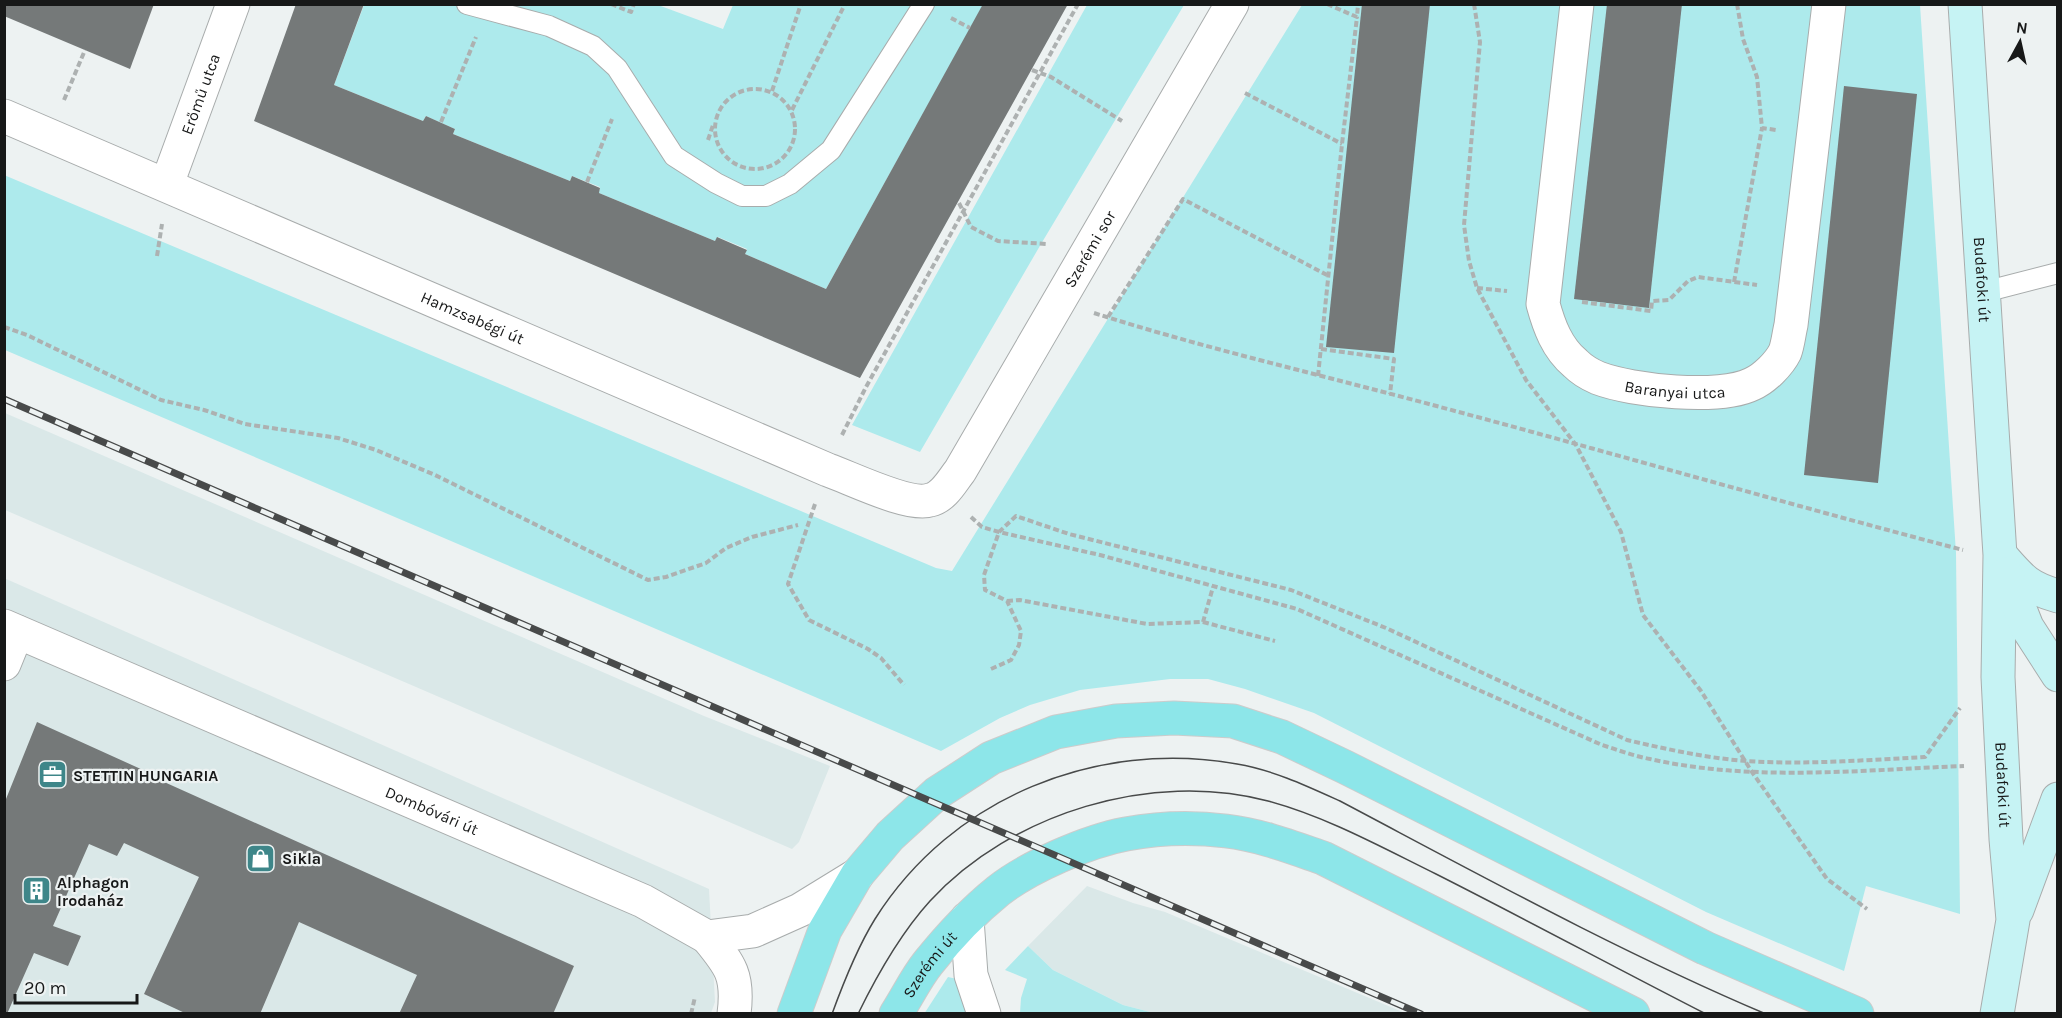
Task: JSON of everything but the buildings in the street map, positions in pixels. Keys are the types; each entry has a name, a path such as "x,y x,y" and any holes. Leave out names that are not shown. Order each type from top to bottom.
{"main road":[{"path":"798,1003 825,930 857,875 890,836 937,793 991,758 1056,732 1116,721 1174,717 1233,721 1282,737 1705,948 1857,1014"},
{"name":"Szerémi út","path":"896,1014 926,965 967,920 998,891 1028,871 1090,845 1125,834 1159,830 1227,831 1272,840 1323,858 1633,1014"}],"street":[{"name":"Erőmű utca","path":"168,184 233,4"},
{"name":"Szerémi sor","path":"943,493 960,471 1232,4"},
{"name":"Baranyai utca","path":"1577,4 1543,304 1549,329 1563,351 1575,364 1598,378 1666,391 1699,394 1725,392 1753,384 1769,372 1784,352 1796,290 1829,4"},
{"name":"Budafoki út","path":"1965,4 2000,555 1998,677 2006,839 2013,920 1997,1014"},
{"name":"Hamzsabégi út","path":"4,116 168,184 828,470 914,501 931,500 943,493"},
{"name":"Budafoki út","path":"2000,555 2014,598 2027,627 2058,675"},
{"path":"2000,555 2022,580 2040,591 2058,596"},
{"path":"4,664 11,629"},
{"name":"Dombóvári út","path":"11,629 643,901 707,937"},
{"path":"2013,920 2058,799"},
{"path":"707,937 753,931 800,910 857,875"},
{"path":"967,920 971,975 984,1014"},
{"path":"707,937 730,965 736,993 734,1014"}],"lane":[{"path":"467,4 549,26 592,46 617,68 674,156 741,196 766,196 790,184 831,150 924,4"},
{"path":"1984,292 2058,273"}],"path":[{"path":"610,4 631,12 634,4"},
{"path":"772,91 801,4"},
{"path":"792,110 846,4"},
{"path":"845,430 866,387 1078,4"},
{"path":"1327,4 1357,17"},
{"path":"1318,376 1327,275 1358,4"},
{"path":"1474,4 1479,42 1464,225 1469,261 1477,288 1526,380 1576,445 1621,532 1643,615 1701,691 1744,761 1827,879 1867,909"},
{"path":"1734,282 1762,128 1757,77 1743,39 1737,4"},
{"path":"441,122 487,10"},
{"path":"64,100 85,50"},
{"path":"1032,70 1052,77 1153,140"},
{"path":"587,182 627,82"},
{"path":"751,88 772,91 792,110 796,127 794,143 785,156 772,166 756,170 740,167 727,158 717,145 714,129 717,113 731,96 751,88"},
{"path":"1245,93 1342,144"},
{"path":"1762,128 1814,136"},
{"path":"1327,275 1183,199 1108,317 1964,550"},
{"path":"959,202 970,227 998,241 1052,244 1083,262"},
{"path":"1544,296 1652,311 1652,301 1669,300 1688,281 1698,277 1796,290"},
{"path":"4,327 27,335 161,400 204,410 245,424 338,438 376,450 435,475 648,580 666,577 706,563 726,548 752,537 798,525"},
{"path":"1321,349 1394,359 1390,394"},
{"path":"943,493 982,527 1100,555 1298,609 1602,745 1650,759 1694,767 1752,772 1841,772 1965,766"},
{"path":"1275,640 1203,622 1147,624 1020,600 1007,601 985,590 984,574 999,532 1016,516 1069,534 1292,590 1386,628 1628,740 1667,749 1744,761 1806,762 1925,757 1964,702"},
{"path":"806,528 788,584 809,620 868,649 881,658 904,685"},
{"path":"1203,622 1213,587"},
{"path":"991,669 1011,660 1020,645 1022,632 1007,601"},
{"path":"691,1014 695,997"}],"shaded area":[{"path":"364,5 658,5 723,29 733,5 983,5 826,289 745,254 747,249 718,237 715,241 599,193 600,187 572,176 570,181 453,134 455,129 426,116 423,121 334,85"},
{"path":"1087,5 1184,5 920,452 852,425"},
{"path":"1302,5 1920,5 1956,553 1960,914 1866,886 1844,971 1706,912 1314,713 1208,679 1170,679 1080,690 1030,705 1000,718 941,751 5,350 4,175 936,568 952,571"},
{"path":"5,413 704,716 830,766 799,842 792,849 5,510"},
{"path":"4,578 709,889 715,1002 711,1013 5,1013"},
{"path":"1087,886 1165,912 1405,1013 1154,1013 1123,1005 1053,970 1028,946"},
{"path":"1028,946 1053,970 1123,1005 1154,1013 1020,1013 1021,998 1027,979 1005,970"},
{"path":"948,977 957,979 967,1013 924,1014"}],"tram line":[{"path":"832,1014 851,965 875,919 907,876 944,840 986,810 1032,786 1081,770 1132,761 1184,758 1250,767 1277,774 1315,790 1604,939 1766,1014"},
{"path":"858,1014 890,954 909,927 930,901 963,870 1001,844 1042,823 1086,806 1131,796 1178,791 1223,793 1268,801 1333,824 1436,874 1706,1014"}],"railway":[{"path":"4,399 1421,1014"}],"place":[{"name":"STETTIN HUNGARIA","path":"52,775"},
{"name":"Sikla","path":"261,858"},
{"name":"Alphagon Irodaház","path":"36,891"}]}
